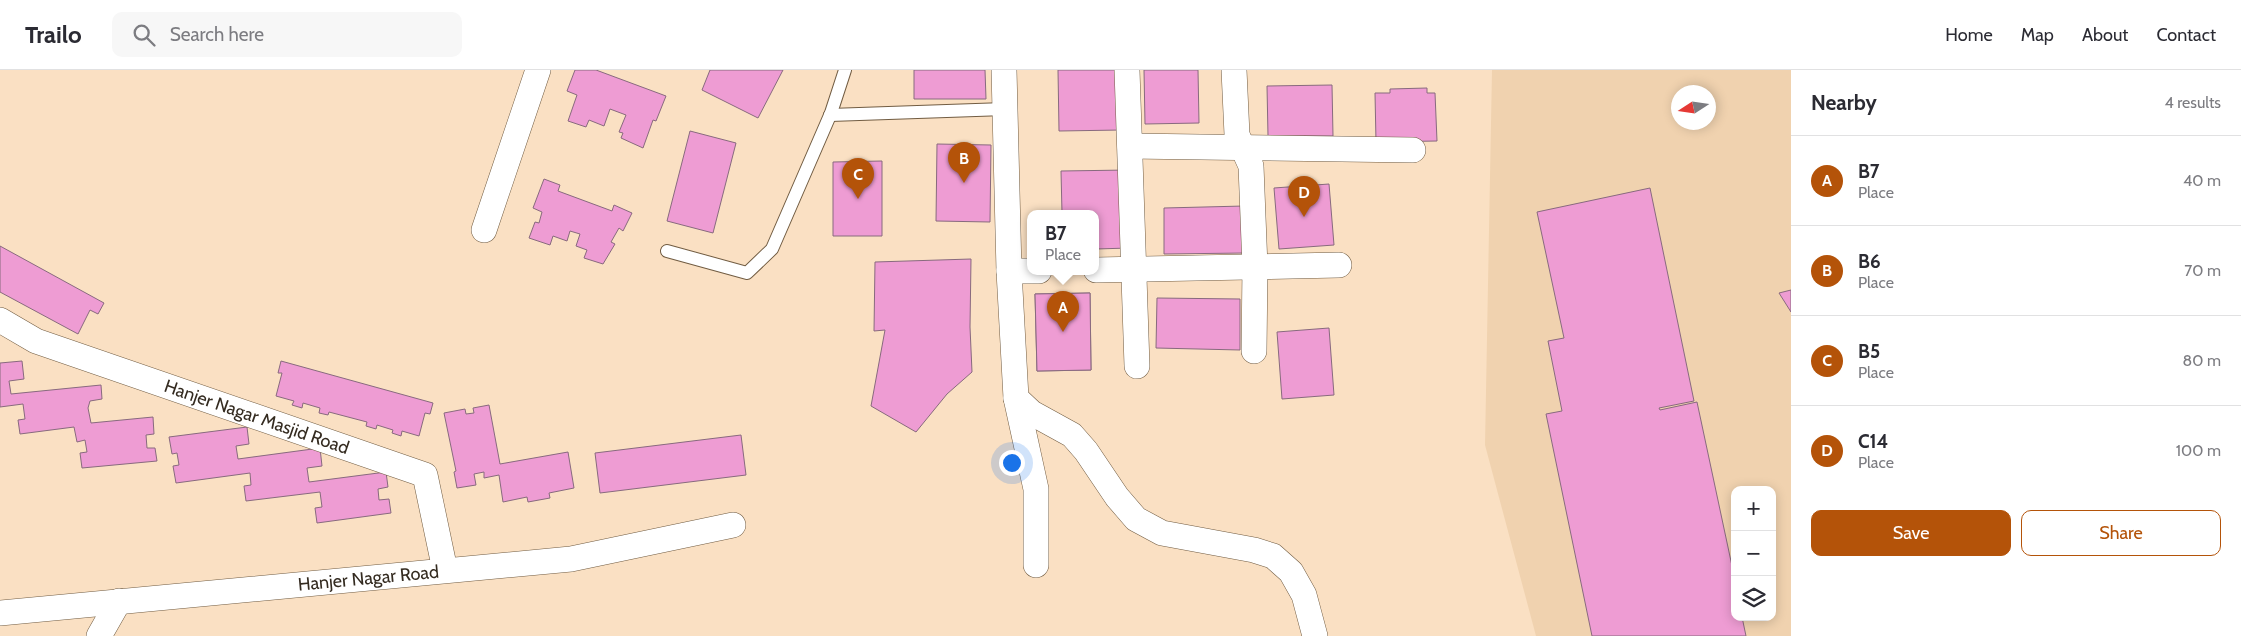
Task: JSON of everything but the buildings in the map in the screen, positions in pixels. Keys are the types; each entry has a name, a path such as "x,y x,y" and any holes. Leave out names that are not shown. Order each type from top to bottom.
{"street":[{"path":"484,230 538,70"},
{"path":"1004,70 1009,271 1016,398 1036,489 1036,565"},
{"path":"1127,70 1137,366"},
{"path":"1234,70 1237,135 1250,166 1255,267 1254,351"},
{"path":"1130,146 1242,146 1413,150"},
{"path":"1099,270 1339,265"},
{"path":"1009,271 1027,271"},
{"name":"Hanjer Nagar Masjid Road","path":"0,320 36,341 425,475 446,570"},
{"path":"1016,398 1032,413 1072,435 1086,451 1117,497 1136,519 1162,533 1254,550 1273,556 1291,572 1304,595 1315,636"},
{"name":"Hanjer Nagar Road","path":"0,612 570,559 733,525"},
{"path":"99,636 119,601"}],"lane":[{"path":"667,251 747,273 772,249 830,115 845,70"},
{"path":"830,115 1005,109"}],"shaded area":[{"path":"1492,70 1791,70 1791,636 1536,636 1485,445"}],"place":[{"name":"B6","path":"964,183"},
{"name":"B5","path":"858,199"},
{"name":"C14","path":"1304,217"},
{"name":"B7","path":"1063,332"}]}
